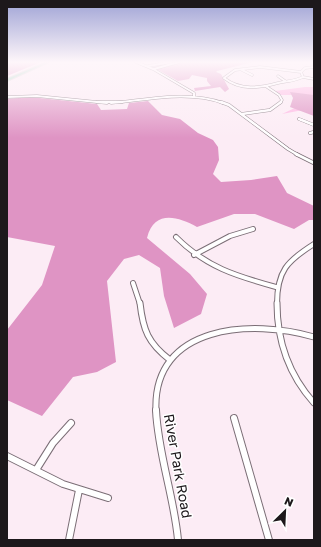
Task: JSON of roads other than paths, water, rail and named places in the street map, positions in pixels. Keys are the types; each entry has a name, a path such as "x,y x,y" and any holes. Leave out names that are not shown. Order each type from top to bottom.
{"street":[{"path":"184,88 194,94 227,104 288,149 314,163"},
{"path":"243,115 274,108 281,102 279,95 268,88"},
{"path":"7,96 37,96 109,103 194,94"},
{"path":"299,119 314,125"},
{"path":"310,133 314,132"},
{"path":"194,255 221,239 244,230 253,229"},
{"path":"176,237 203,262 224,272 276,287"},
{"path":"314,244 287,263 280,274 276,287 276,300 280,329 286,358 292,374 314,403"},
{"path":"134,283 138,290 142,325 146,335 153,346 170,360"},
{"name":"River Park Road","path":"178,540 173,500 163,457 156,407 162,378 170,360 189,342 208,334 222,331 280,329 314,337"},
{"path":"234,418 269,540"},
{"path":"36,470 53,442 71,423"},
{"path":"7,456 79,490 108,498"},
{"path":"69,540 74,508 79,490"}]}
